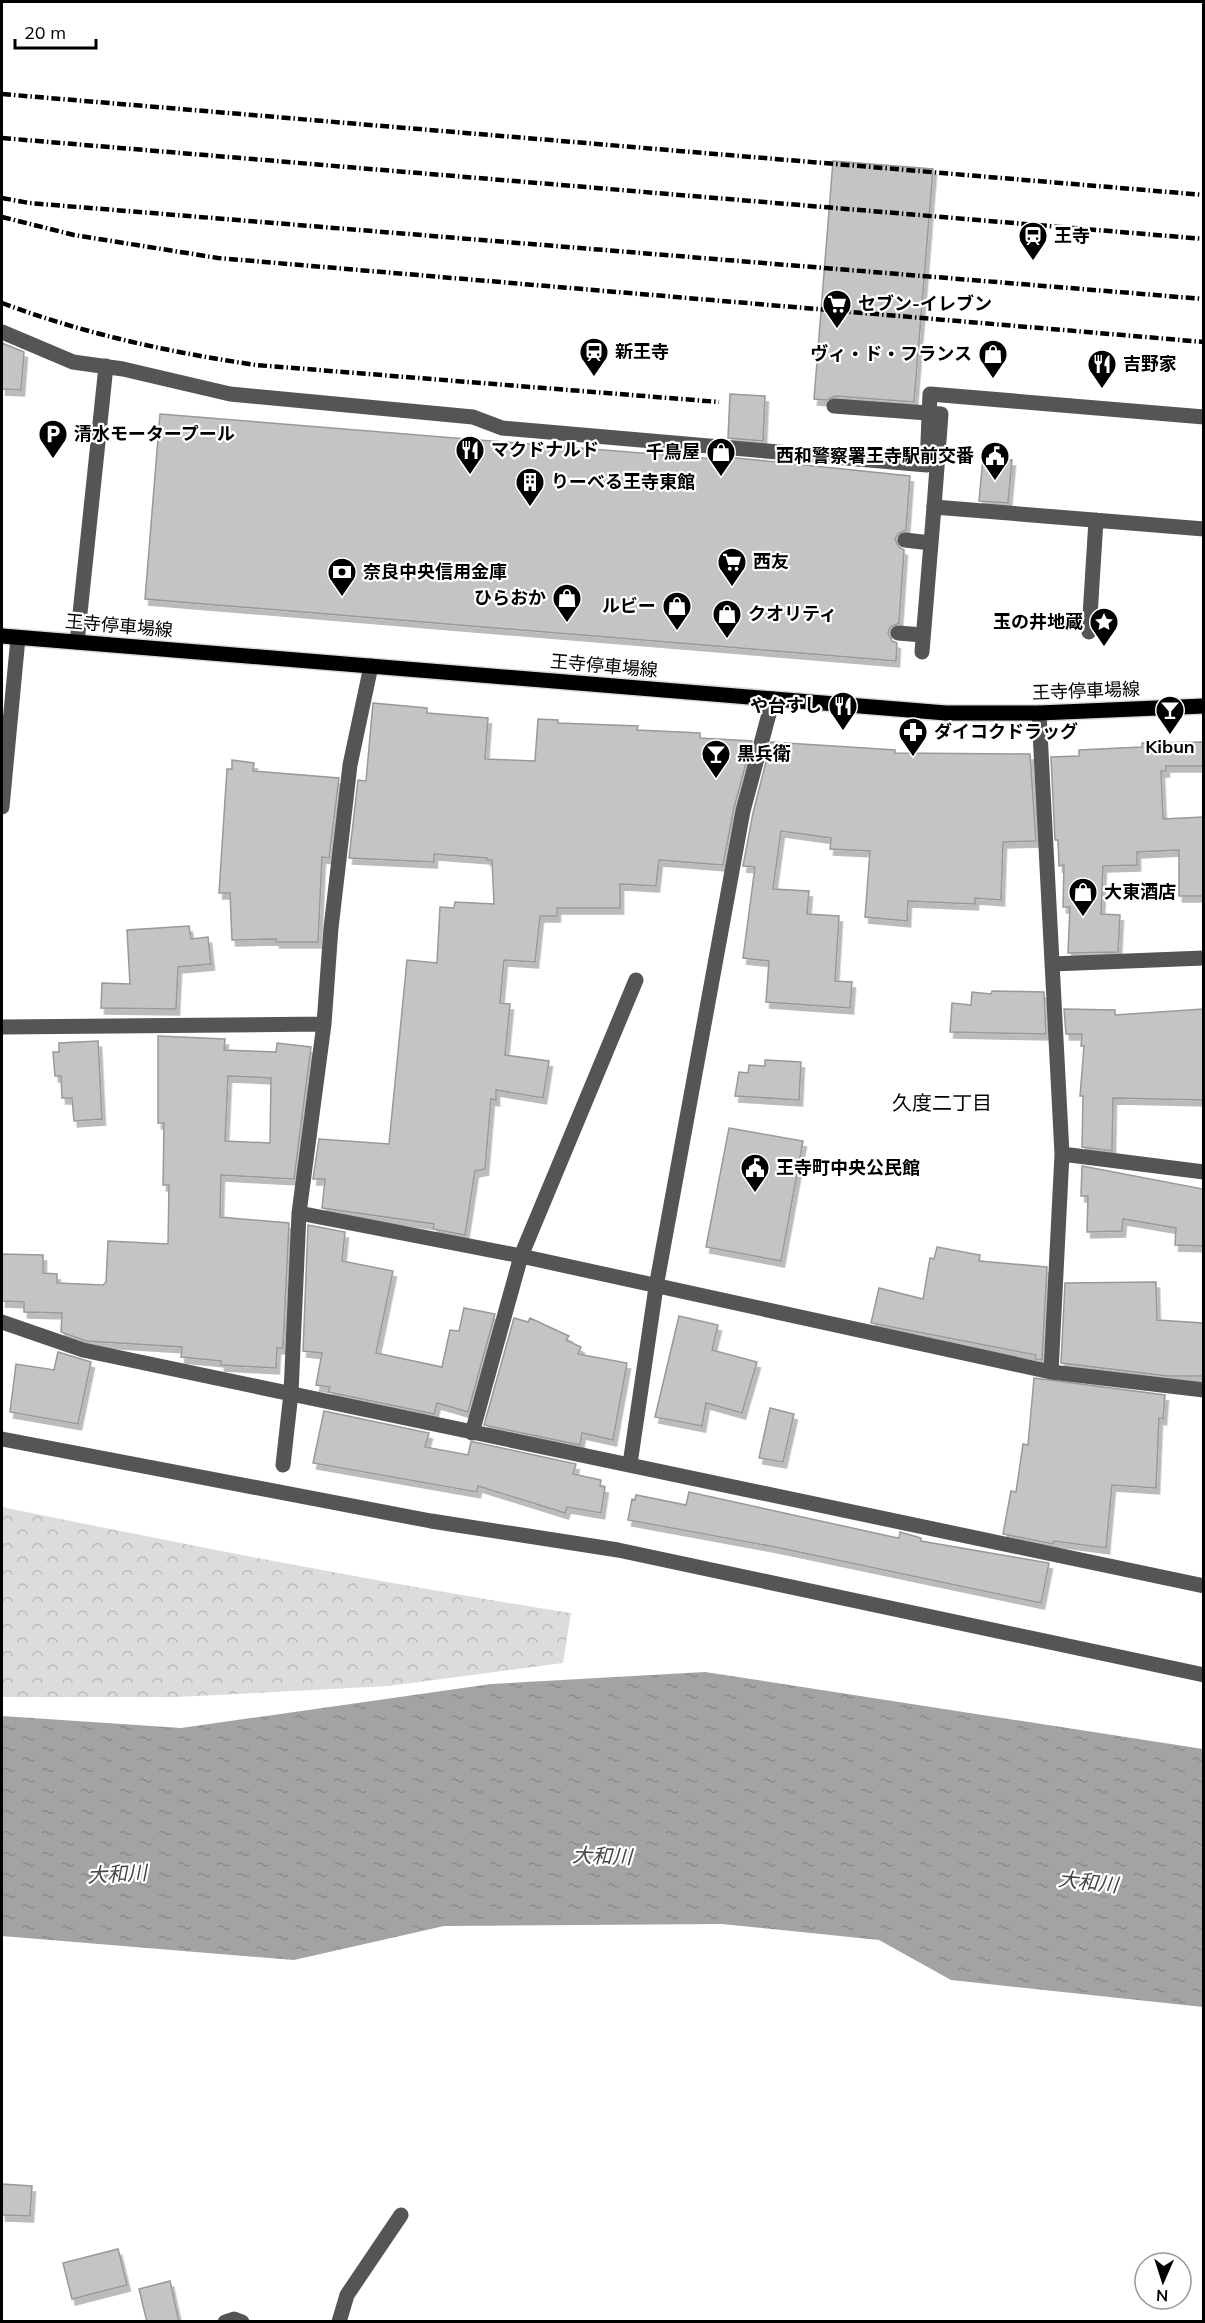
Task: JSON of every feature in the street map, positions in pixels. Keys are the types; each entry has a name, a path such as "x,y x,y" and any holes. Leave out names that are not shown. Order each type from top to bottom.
{"main road":[{"name":"王寺停車場線","path":"2,636 946,713 1039,713 1203,706"}],"street":[{"path":"2,332 73,362 106,366 230,394 473,417 502,428 927,465 930,394 1203,417"},
{"path":"77,642 106,366"},
{"path":"834,406 941,414 922,652"},
{"path":"934,507 1203,529"},
{"path":"1089,632 1096,520"},
{"path":"905,540 931,543"},
{"path":"898,633 923,635"},
{"path":"2,807 18,638"},
{"path":"283,1465 291,1393 299,1213 324,1024 331,928 350,765 371,666"},
{"path":"630,1464 656,1287 743,811 773,699"},
{"path":"1039,713 1062,1154 1051,1372"},
{"path":"1052,964 1203,958"},
{"path":"472,1433 522,1256 636,980"},
{"path":"2,1027 324,1024"},
{"path":"1062,1154 1203,1172"},
{"path":"299,1213 522,1256 1051,1372 1203,1390"},
{"path":"2,1322 83,1350 1203,1586"},
{"path":"2,1439 431,1521 618,1550 1203,1675"},
{"path":"339,2322 347,2295 401,2215"},
{"path":"225,2322 234,2319 242,2322"}],"green space":[{"path":"2,1507 286,1563 571,1613 563,1663 389,1686 177,1697 2,1697"}],"water":[{"name":"大和川","path":"705,1672 1203,1749 1203,2007 951,1980 879,1940 722,1924 444,1926 294,1960 2,1936 2,1716 181,1728 491,1684"}],"building":[{"path":"833,161 933,169 914,402 835,396 827,400 814,399"},
{"path":"2,343 24,352 21,390 2,389"},
{"path":"730,394 765,396 763,441 728,438"},
{"name":"りーべる王寺東館","path":"160,414 727,460 727,457 910,476 906,530 898,534 895,539 899,547 904,550 899,623 890,627 888,633 892,641 897,643 896,661 145,599"},
{"name":"西和警察署王寺駅前交番","path":"983,458 1012,460 1008,503 979,501"},
{"path":"373,703 427,708 427,713 488,718 485,759 535,761 538,719 558,720 558,723 638,726 637,730 700,733 700,738 752,741 734,808 723,865 659,860 656,886 620,884 620,908 557,908 557,916 540,916 535,962 504,960 500,1003 510,1004 505,1055 549,1061 543,1098 496,1090 496,1100 491,1099 485,1169 475,1171 465,1235 433,1229 434,1224 322,1208 325,1179 313,1179 319,1139 389,1144 407,960 437,963 440,907 454,908 455,902 494,904 492,860 487,860 487,858 434,854 434,862 349,858 358,780 366,781"},
{"path":"771,742 895,750 895,753 1030,754 1036,841 1003,842 1001,900 975,898 975,904 908,901 907,921 865,917 870,851 830,849 831,838 781,831 773,889 809,891 807,914 839,916 835,981 852,982 850,1008 766,1002 769,961 743,958 755,867 743,866 753,813"},
{"path":"1203,742 1203,766 1166,766 1166,771 1161,771 1163,819 1203,817 1203,896 1179,896 1179,850 1137,852 1137,865 1103,866 1101,914 1120,915 1118,952 1068,953 1070,907 1063,907 1064,865 1059,866 1058,840 1055,840 1051,757 1079,756 1079,750 1142,747 1142,743"},
{"path":"232,760 254,763 253,771 339,778 329,858 322,857 318,942 276,942 276,939 232,940 230,893 219,893 227,769 232,769"},
{"path":"189,926 191,939 208,937 211,964 178,967 176,1009 101,1008 102,983 130,984 127,930"},
{"path":"992,991 1044,992 1046,1034 950,1032 952,1003 971,1005 972,992 991,994"},
{"path":"1064,1009 1115,1010 1115,1015 1203,1009 1203,1100 1113,1098 1112,1151 1082,1147 1083,1096 1080,1096 1084,1046 1081,1046 1082,1034 1066,1034"},
{"path":"158,1036 225,1039 224,1050 276,1052 277,1043 311,1047 294,1179 221,1175 220,1217 289,1223 283,1348 277,1348 276,1368 221,1365 221,1361 181,1357 182,1347 86,1341 61,1332 62,1313 24,1312 24,1302 2,1301 2,1254 43,1255 43,1273 57,1274 57,1283 103,1285 106,1282 108,1241 168,1244 169,1185 163,1185 164,1123 158,1123","holes":["228,1076 271,1078 270,1143 225,1141"]},
{"path":"98,1041 102,1119 74,1121 72,1098 62,1098 61,1076 55,1076 53,1052 59,1052 59,1043"},
{"path":"765,1060 801,1062 799,1100 735,1096 739,1072 748,1073 749,1065 765,1066"},
{"name":"王寺町中央公民館","path":"729,1128 803,1141 781,1261 706,1247"},
{"path":"1082,1166 1203,1189 1203,1246 1175,1245 1176,1228 1123,1219 1122,1231 1087,1232 1088,1196 1081,1196"},
{"path":"308,1225 345,1232 342,1261 393,1271 376,1353 442,1367 450,1330 459,1331 464,1308 495,1314 468,1412 437,1403 434,1414 328,1392 330,1387 316,1385 322,1353 303,1351"},
{"path":"937,1247 980,1255 979,1261 1047,1267 1042,1360 1035,1359 1036,1355 871,1323 879,1288 923,1299 930,1258 934,1259"},
{"path":"1156,1282 1157,1320 1203,1323 1203,1376 1167,1376 1061,1363 1065,1283"},
{"path":"679,1316 718,1325 712,1350 757,1362 742,1413 706,1403 702,1426 655,1417"},
{"path":"514,1318 528,1322 530,1318 569,1336 566,1340 581,1347 578,1354 627,1363 613,1440 582,1433 580,1445 484,1425"},
{"path":"58,1352 91,1362 78,1424 10,1412 16,1364 54,1370"},
{"path":"1034,1378 1165,1395 1163,1419 1159,1418 1156,1488 1112,1485 1106,1548 1054,1541 1053,1544 1003,1534 1011,1491 1016,1492 1023,1444 1028,1445"},
{"path":"770,1408 794,1414 783,1462 759,1458"},
{"path":"324,1411 429,1433 425,1447 468,1455 471,1442 474,1442 576,1464 573,1474 601,1480 600,1486 605,1487 601,1513 567,1507 565,1513 478,1486 477,1492 313,1463"},
{"path":"689,1492 893,1537 899,1538 900,1532 921,1538 921,1541 1049,1563 1041,1603 770,1546 628,1520 632,1499 635,1500 636,1495 686,1505"},
{"path":"2,2184 32,2186 30,2216 2,2215"},
{"path":"118,2249 127,2285 72,2299 63,2263"},
{"path":"170,2281 179,2322 147,2322 139,2289"}],"railway":[{"path":"2,94 1204,195"},
{"path":"2,138 1204,239"},
{"path":"2,198 29,203 1204,299"},
{"path":"2,217 74,235 218,258 1204,342"},
{"path":"2,303 64,324 127,341 256,365 719,402"}],"place":[{"name":"王寺","path":"1033,262"},
{"name":"セブン-イレブン","path":"837,330"},
{"name":"新王寺","path":"594,378"},
{"name":"ヴィ・ド・フランス","path":"993,380"},
{"name":"吉野家","path":"1102,390"},
{"name":"清水モータープール","path":"53,460"},
{"name":"マクドナルド","path":"470,476"},
{"name":"千鳥屋","path":"721,478"},
{"name":"西和警察署王寺駅前交番","path":"995,482"},
{"name":"りーべる王寺東館","path":"530,508"},
{"name":"西友","path":"732,588"},
{"name":"奈良中央信用金庫","path":"342,598"},
{"name":"ひらおか","path":"567,624"},
{"name":"ルビー","path":"677,632"},
{"name":"クオリティ","path":"727,640"},
{"name":"玉の井地蔵","path":"1104,648"},
{"name":"や台すし","path":"843,732"},
{"name":"Kibun","path":"1170,736"},
{"name":"ダイコクドラッグ","path":"913,758"},
{"name":"黒兵衛","path":"716,780"},
{"name":"大東酒店","path":"1083,918"},
{"name":"王寺町中央公民館","path":"755,1194"}],"district":[{"name":"久度二丁目","path":"942,1103"}]}
